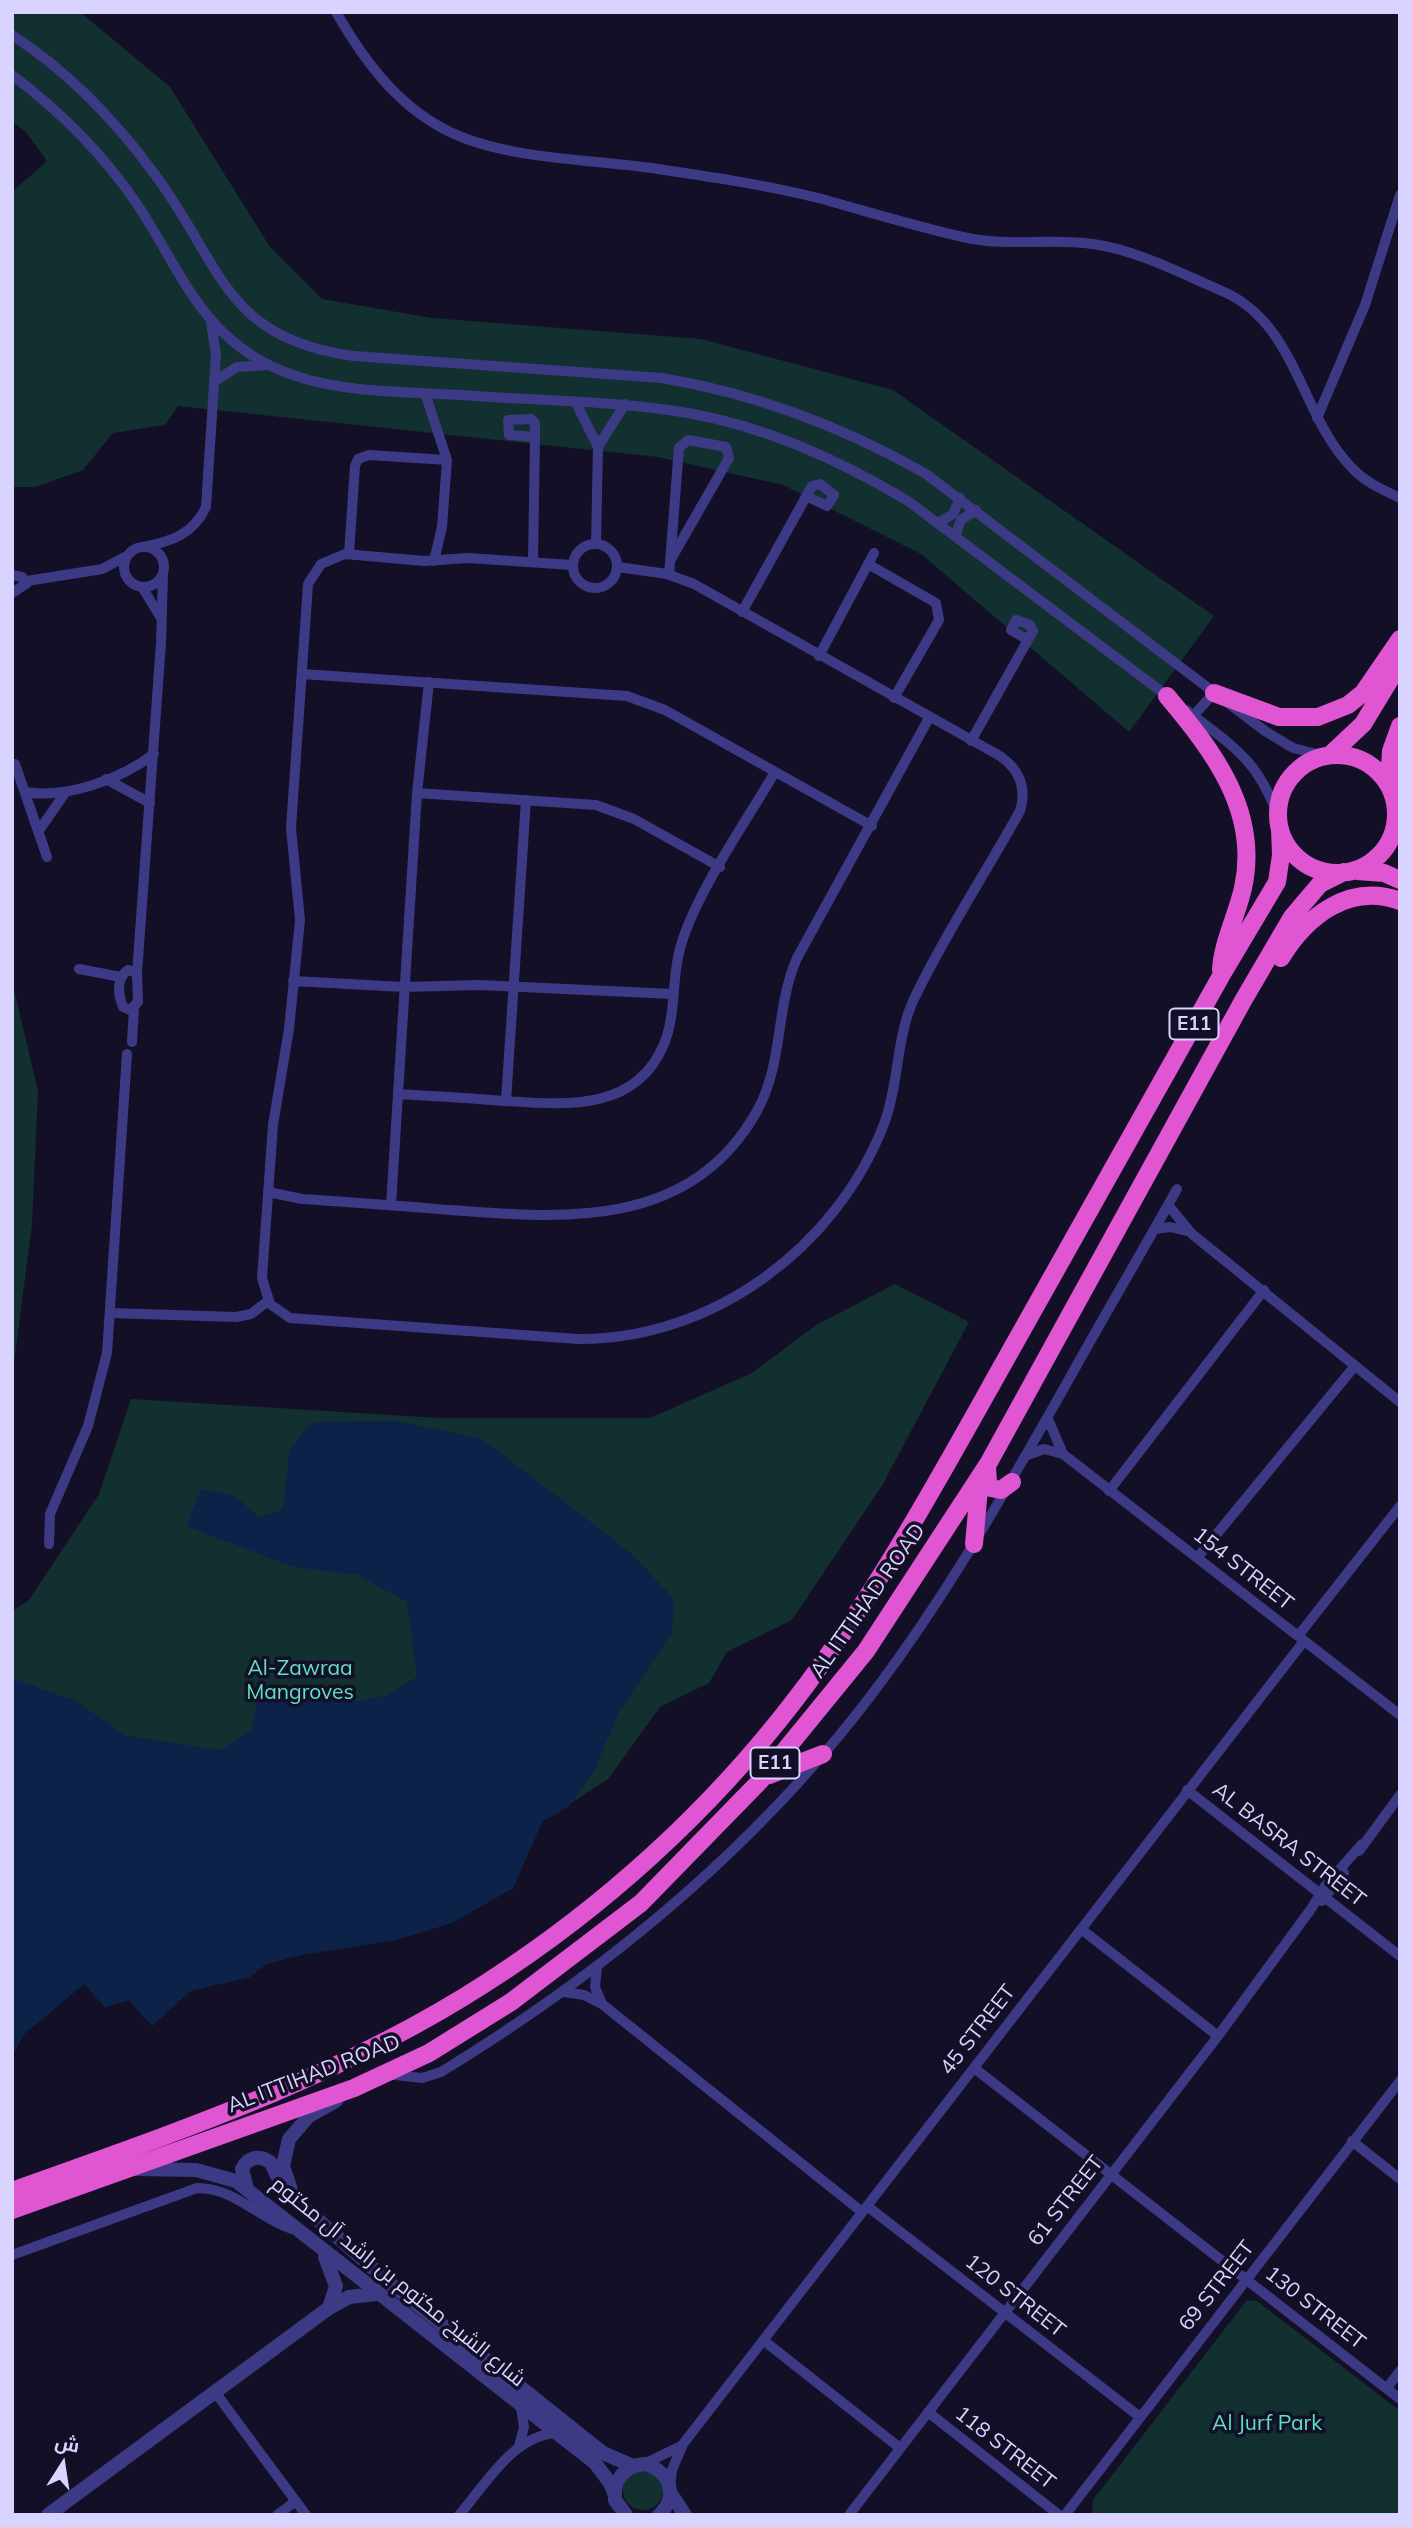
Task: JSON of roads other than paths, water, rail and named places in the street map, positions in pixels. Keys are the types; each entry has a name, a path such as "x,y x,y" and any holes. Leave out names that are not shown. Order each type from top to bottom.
{"highway":[{"path":"1214,693 1279,717 1318,717 1348,705 1363,693 1400,639"},
{"path":"1400,663 1363,724 1327,755 1309,761 1286,784 1279,822 1292,850 1311,866 1384,873 1400,880"},
{"path":"1167,696 1214,755 1236,796 1240,814 1245,846 1244,883 1235,924 1222,957 1221,976"},
{"path":"1349,871 1367,864 1384,849 1398,820 1389,784 1391,751 1400,726"},
{"path":"1327,755 1363,761 1378,771 1389,784"},
{"name":"AL ITTIHAD ROAD","path":"12,2191 279,2091 360,2055 414,2027 490,1981 577,1918 620,1884 705,1803 766,1737 802,1690 921,1511 1277,881 1281,855 1279,822"},
{"name":"AL ITTIHAD ROAD","path":"12,2210 354,2088 381,2073 429,2053 471,2029 594,1941 641,1903 760,1781 866,1651 984,1470 1244,999 1304,901 1320,884 1349,871"},
{"path":"1244,999 1268,978 1296,936 1324,910 1359,897 1376,896 1400,901"},
{"path":"984,1470 991,1488 1001,1490 1012,1482"},
{"path":"974,1545 984,1470"},
{"path":"760,1781 785,1767 823,1754"}],"street":[{"path":"336,12 366,59 402,102 444,129 469,141 502,149 659,169 776,189 984,242 1097,245 1240,299 1262,318 1283,346 1317,418 1354,471 1400,498"},
{"path":"12,35 65,75 113,122 164,187 226,289 261,324 282,336 305,346 354,356 615,373 708,386 777,405 843,430 895,457 960,498 1279,740 1327,755"},
{"path":"12,75 77,130 118,178 156,234 185,287 211,322 270,366 330,385 576,403 625,404 689,413 780,438 867,477 938,523 1249,760 1267,786 1279,822"},
{"path":"1317,418 1365,305 1400,195"},
{"path":"12,593 27,581 102,569 142,547 177,538 197,522 208,499 216,342 211,322"},
{"path":"215,381 237,367 270,366"},
{"path":"425,393 447,460 442,527 434,561"},
{"path":"576,403 598,447"},
{"path":"596,543 598,447 606,429 625,404"},
{"path":"533,562 535,437"},
{"path":"669,575 678,448 688,440 726,447 729,458 670,561"},
{"path":"349,554 355,466 358,459 369,455 447,460"},
{"path":"742,612 806,496"},
{"path":"938,523 953,514 960,498"},
{"path":"955,536 961,520 976,510"},
{"path":"142,587 151,586 164,570 177,538"},
{"path":"596,543 607,547 615,555 618,566 614,578 606,586 594,588 583,585 575,576 572,565 576,554 584,546 596,543"},
{"path":"132,1042 134,1008 138,1002 137,973 154,754 164,570 157,552 142,547"},
{"path":"819,656 874,553"},
{"path":"572,565 468,558 434,561 349,554 332,557 321,564 309,584 291,828 300,920 289,1029 273,1125 262,1279 268,1301 278,1312 297,1320 602,1339 667,1326 709,1310 747,1290 783,1265 824,1225 867,1162 892,1102 906,1020 914,1001 1020,811 1023,790 1016,771 1000,756 694,584 669,575 618,566"},
{"path":"127,556 127,577"},
{"path":"868,564 936,603 939,610 939,620 894,698"},
{"path":"102,569 127,577 142,587 162,621"},
{"path":"12,575 27,581"},
{"path":"971,741 1028,640"},
{"path":"302,674 627,696 665,710 872,826"},
{"path":"391,1205 416,793 429,682"},
{"path":"1193,716 1214,693"},
{"path":"268,1192 302,1199 534,1216 596,1213 653,1200 684,1185 713,1165 737,1140 764,1096 776,1064 784,998 792,971 929,718"},
{"path":"25,792 65,793 131,770 154,754"},
{"path":"15,764 47,857"},
{"path":"398,1094 577,1104 622,1093 648,1071 660,1052 671,1023 676,962 685,933 775,772"},
{"path":"106,779 150,803"},
{"path":"38,832 65,793"},
{"path":"416,793 576,802 615,811 720,867"},
{"path":"506,1101 526,800"},
{"path":"79,969 121,977"},
{"path":"134,1008 126,1009 121,1003 121,977 128,970 137,973"},
{"path":"293,981 404,987 514,986 673,993"},
{"path":"49,1544 50,1514 99,1394 111,1313 127,1054"},
{"path":"381,2073 414,2078 441,2072 564,1993 715,1867 783,1801 823,1754 946,1590 1012,1482 1177,1189"},
{"path":"1168,1205 1192,1234 1400,1402"},
{"path":"1154,1229 1178,1228 1192,1234"},
{"path":"1110,1490 1264,1290"},
{"path":"111,1313 236,1317 251,1314 268,1301"},
{"path":"1197,1558 1354,1367"},
{"name":"154 STREET","path":"1048,1419 1063,1454 1400,1715"},
{"path":"1026,1456 1044,1449 1063,1454"},
{"name":"45 STREET","path":"670,2490 672,2470 683,2444 1081,1929 1400,1506"},
{"name":"AL BASRA STREET","path":"1187,1790 1400,1956"},
{"name":"61 STREET","path":"849,2515 1400,1795"},
{"path":"1081,1929 1218,2036"},
{"path":"597,1968 595,1987 602,2004"},
{"name":"120 STREET","path":"564,1993 584,1994 602,2004 864,2209 1005,2312 1140,2417"},
{"name":"130 STREET","path":"974,2068 1400,2399"},
{"name":"69 STREET","path":"1065,2515 1400,2081"},
{"name":"شارع الشيخ مكتوم بن راشد آل مكتوم","path":"354,2088 309,2116 292,2133 283,2161 290,2193 312,2217 391,2284 603,2454 664,2474 670,2490"},
{"path":"1352,2141 1400,2179"},
{"path":"247,2189 242,2169 249,2160 261,2158 274,2166 279,2181 290,2193"},
{"name":"شارع الشيخ مكتوم بن راشد آل مكتوم","path":"123,2170 182,2168 210,2172 247,2189 603,2473 618,2507"},
{"path":"12,2255 197,2189 221,2190 275,2221 297,2230"},
{"path":"324,2253 336,2286 329,2308"},
{"path":"48,2515 329,2308 349,2297 376,2294"},
{"path":"764,2340 900,2448"},
{"path":"1387,2388 1400,2371"},
{"path":"215,2392 306,2515"},
{"path":"519,2445 524,2427 521,2408"},
{"name":"118 STREET","path":"928,2412 1059,2515"},
{"path":"459,2515 519,2445 536,2437 555,2433"},
{"name":"45 STREET","path":"639,2465 683,2444"},
{"path":"618,2507 617,2480 639,2465"},
{"path":"659,2515 667,2507 670,2490"},
{"path":"670,2490 685,2515"},
{"path":"277,2515 296,2501"}],"water":[{"path":"398,1421 482,1439 631,1553 674,1599 672,1632 620,1710 593,1773 568,1807 542,1822 513,1888 452,1923 395,1940 301,1955 266,1964 250,1977 190,1991 152,2026 129,2000 105,2007 84,1984 24,2034 12,2056 12,1678 77,1702 127,1736 221,1750 251,1730 260,1689 295,1686 350,1702 385,1696 417,1677 407,1602 358,1575 294,1567 186,1526 201,1489 236,1496 259,1518 283,1509 290,1449 312,1422"}],"park label":[{"name":"Al-Zawraa Mangroves","path":"300,1681"},
{"name":"Al Jurf Park","path":"1267,2424"}]}
